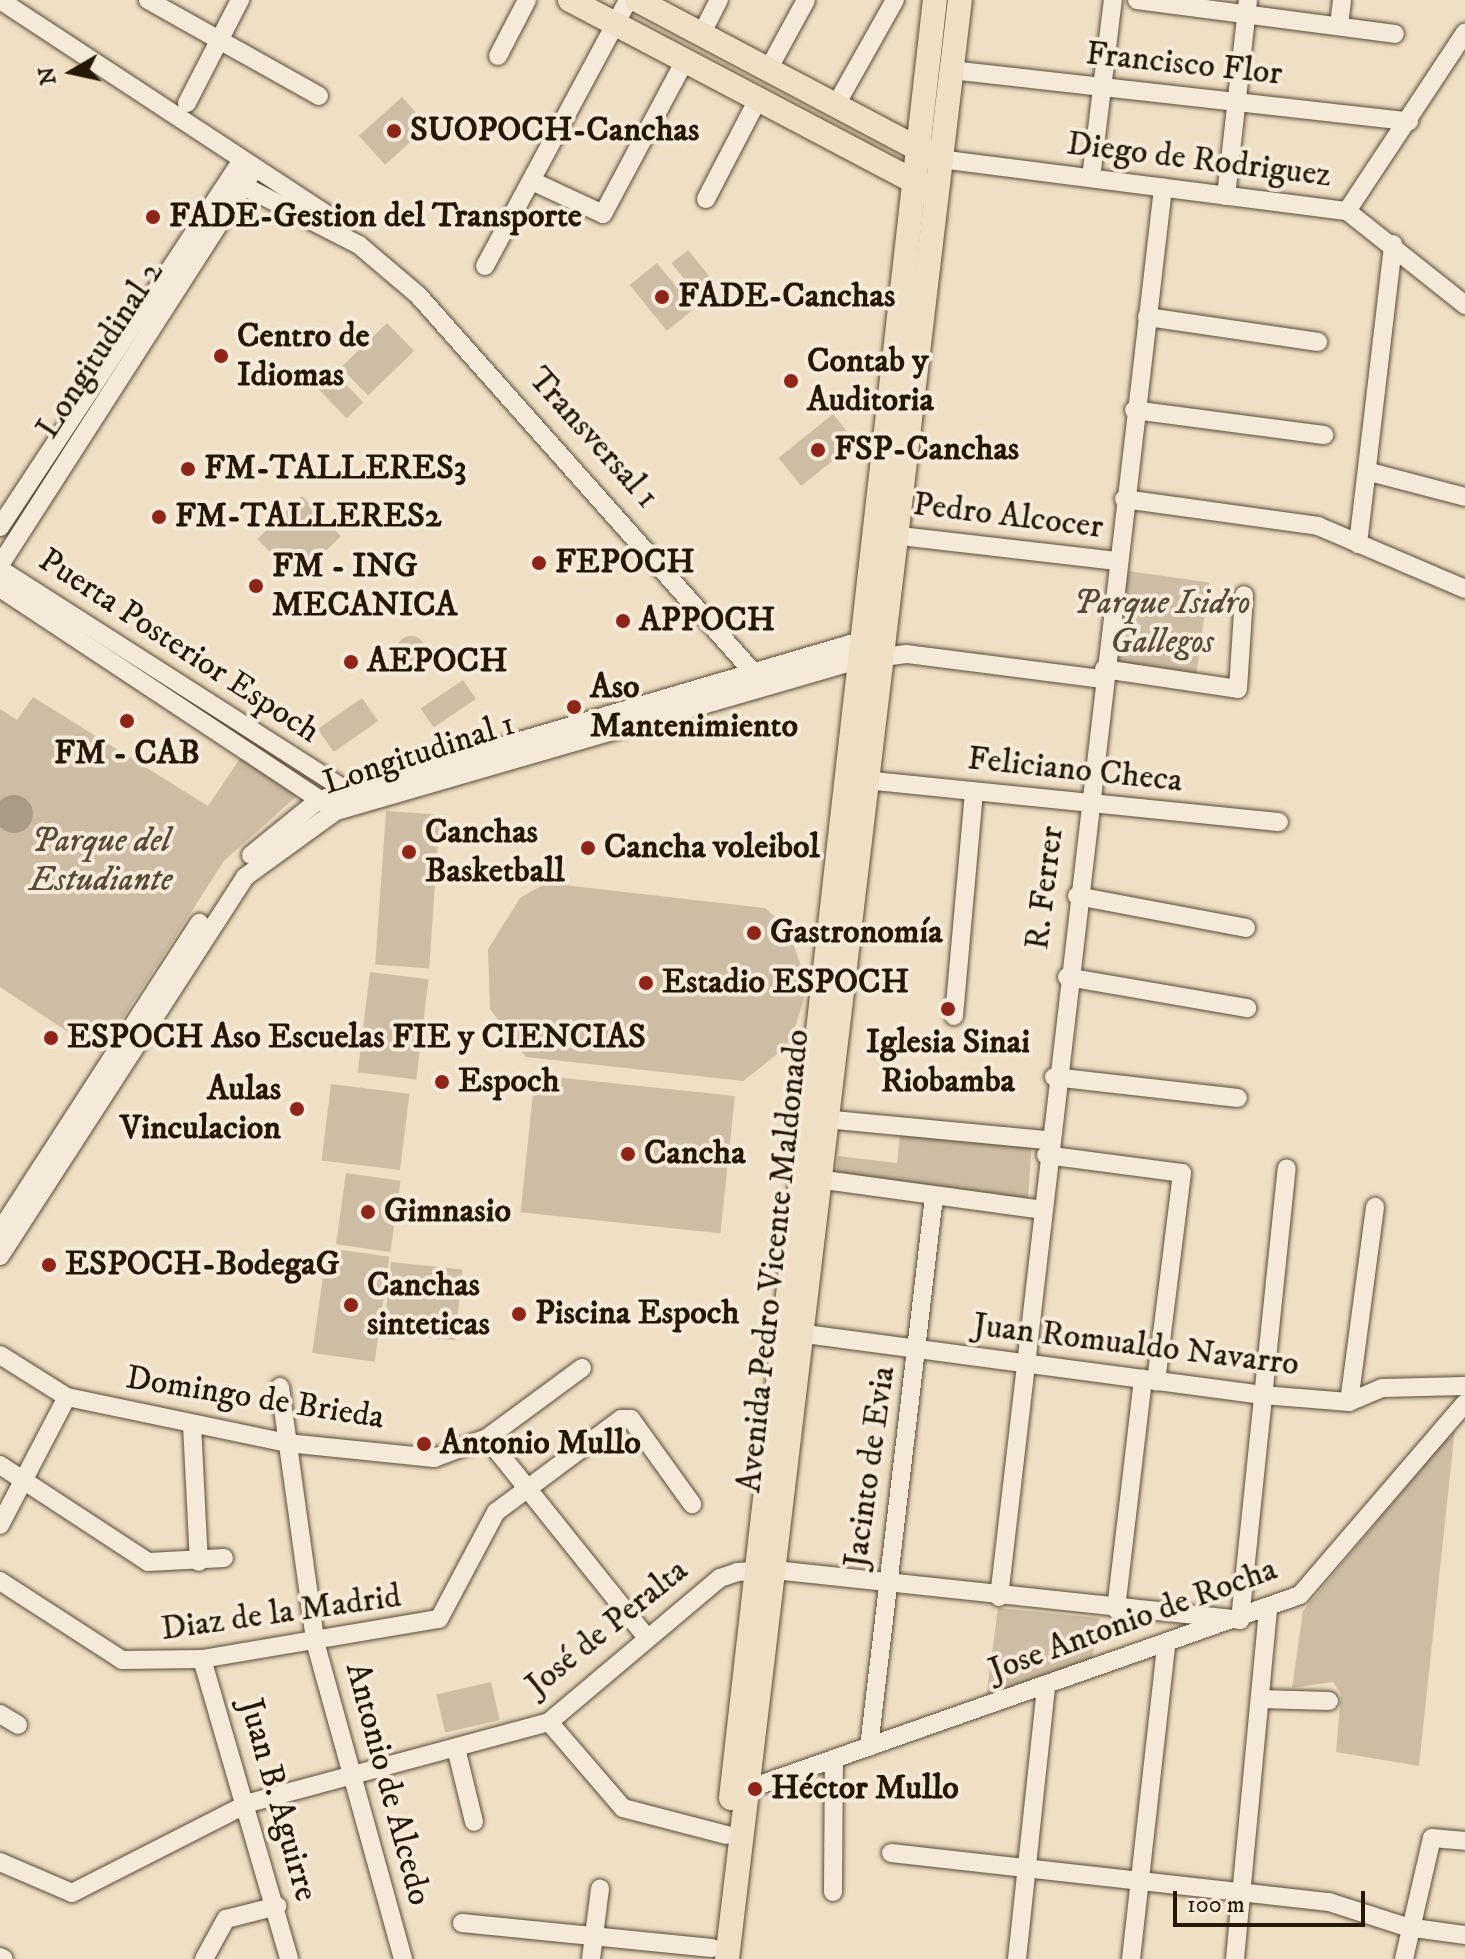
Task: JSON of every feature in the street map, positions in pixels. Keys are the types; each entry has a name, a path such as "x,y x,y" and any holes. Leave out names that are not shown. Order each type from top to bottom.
{"main road":[{"path":"570,0 926,187"},
{"path":"637,0 837,103 930,155"},
{"name":"Avenida Pedro Vicente Maldonado","path":"717,1955 748,1789 764,1570 869,648 930,155 935,0"},
{"name":"Avenida Pedro Vicente Maldonado","path":"930,155 951,70 960,0"},
{"name":"Avenida Pedro Vicente Maldonado","path":"717,1955 727,1835 798,1333 865,780 869,648 892,535 926,187"}],"street":[{"name":"Transversal 1","path":"0,0 248,166 351,230 359,245"},
{"path":"148,0 221,37 319,96"},
{"path":"187,103 240,0"},
{"path":"498,56 527,0"},
{"path":"485,266 628,0"},
{"path":"702,33 719,0"},
{"path":"769,68 806,0"},
{"path":"837,103 895,0"},
{"path":"1091,178 1113,0"},
{"path":"1137,0 1248,7 1395,34"},
{"path":"1339,25 1342,0"},
{"path":"1226,196 1248,7"},
{"path":"1347,211 1465,33"},
{"path":"532,181 591,215 603,214 684,62"},
{"name":"Francisco Flor","path":"951,70 1409,121"},
{"path":"706,199 758,99"},
{"name":"Diego de Rodriguez","path":"930,155 1347,211 1393,244 1465,305"},
{"name":"Longitudinal 2","path":"0,567 248,166"},
{"name":"Transversal 1","path":"237,183 359,245 479,358 761,680"},
{"name":"Longitudinal 2","path":"0,527 66,426 237,183"},
{"name":"R. Ferrer","path":"999,1597 1027,1364 1054,1077 1163,188"},
{"path":"1358,544 1370,472 1393,244"},
{"path":"1147,317 1318,342"},
{"path":"1134,410 1324,435"},
{"path":"66,426 82,438"},
{"path":"1370,472 1465,497"},
{"name":"Pedro Alcocer","path":"1124,499 1318,526 1465,589"},
{"name":"Pedro Alcocer","path":"892,535 1117,561"},
{"name":"Puerta Posterior Espoch","path":"0,567 356,797"},
{"name":"Puerta Posterior Espoch","path":"0,588 328,806"},
{"name":"Longitudinal 1","path":"0,1231 232,876 328,806 869,648 1238,689 1244,595"},
{"name":"Feliciano Checa","path":"865,780 1279,822"},
{"path":"954,1016 974,792"},
{"name":"Longitudinal 1","path":"0,1256 245,877 328,806"},
{"path":"1077,896 1246,928"},
{"path":"1067,977 1247,1008"},
{"path":"1054,1077 1238,1098"},
{"path":"824,1119 1046,1147 1182,1173 1116,1609"},
{"path":"1240,1620 1287,1168"},
{"path":"817,1179 1042,1210"},
{"name":"Jacinto de Evia","path":"869,1747 934,1197"},
{"path":"1349,1402 1375,1207"},
{"name":"Juan Romualdo Navarro","path":"798,1333 1263,1395 1349,1402 1382,1388 1465,1386"},
{"name":"Domingo de Brieda","path":"0,1355 67,1397 287,1443 434,1458 487,1438 582,1368"},
{"name":"Antonio de Alcedo","path":"280,1387 316,1645 403,1959"},
{"path":"0,1525 67,1397"},
{"name":"Jose Antonio de Rocha","path":"748,1789 1268,1611 1300,1595 1465,1403"},
{"name":"Diaz de la Madrid","path":"0,1581 122,1660 202,1659 316,1645 439,1619 484,1525 625,1418 692,1504"},
{"path":"192,1425 199,1562"},
{"path":"487,1438 647,1638"},
{"path":"0,1465 148,1562 199,1562 224,1558"},
{"name":"José de Peralta","path":"0,1863 72,1893 249,1803 549,1722 720,1578 764,1570 1240,1620"},
{"path":"1235,1959 1244,1894 1268,1611"},
{"path":"1131,1959 1166,1645"},
{"name":"Juan B. Aguirre","path":"202,1659 249,1803 289,1959"},
{"path":"1017,1959 1046,1686"},
{"path":"1261,1699 1329,1701"},
{"path":"0,1714 18,1725"},
{"path":"549,1722 623,1808 727,1835"},
{"path":"456,1748 474,1822"},
{"path":"833,1892 834,1759"},
{"path":"1404,1959 1407,1927 1432,1838 1465,1841"},
{"path":"891,1853 1329,1902 1407,1927 1465,1935"},
{"path":"591,1959 600,1889"},
{"path":"204,1959 226,1919 277,1906"},
{"path":"462,1923 594,1936 717,1955"}],"green space":[{"name":"SUOPOCH-Canchas","path":"402,97 428,126 385,165 359,136"},
{"path":"688,250 711,278 694,291 672,263"},
{"name":"FADE-Canchas","path":"657,263 694,309 667,331 630,285"},
{"path":"387,323 414,351 368,396 341,367"},
{"path":"334,372 363,402 347,418 317,388"},
{"name":"FSP-Canchas","path":"833,414 856,442 801,486 779,458"},
{"path":"302,496 341,536 296,579 257,539"},
{"name":"Parque Isidro Gallegos","path":"1128,571 1209,582 1196,675 1115,663"},
{"path":"411,636 421,640 425,650 421,660 411,664 401,660 397,650 401,640"},
{"path":"463,680 476,699 434,728 421,709"},
{"name":"Parque del Estudiante","path":"33,697 208,806 241,757 297,796 224,861 100,1053 0,987 0,709 17,720"},
{"path":"362,698 378,721 334,752 318,729"},
{"path":"386,811 440,815 429,968 375,965"},
{"name":"Estadio ESPOCH","path":"546,883 765,908 788,929 808,986 790,1044 743,1081 526,1057 490,1009 488,949 520,898"},
{"path":"370,972 429,979 416,1079 358,1072"},
{"name":"Cancha","path":"535,1075 735,1096 720,1233 521,1212"},
{"path":"331,1084 409,1094 400,1170 322,1160"},
{"path":"901,1127 1032,1140 1027,1213 834,1189 838,1156 897,1163"},
{"name":"Gimnasio","path":"346,1173 400,1181 390,1252 336,1244"},
{"name":"Canchas sinteticas","path":"327,1248 389,1257 375,1362 312,1353"},
{"path":"391,1262 463,1270 455,1340 384,1333"},
{"path":"1455,1428 1419,1766 1336,1752 1341,1694 1333,1682 1292,1688 1303,1611"},
{"path":"998,1608 1099,1618 1091,1664 986,1698"},
{"path":"491,1682 500,1720 445,1733 436,1695"}],"shaded area":[{"path":"14,795 27,801 33,814 27,827 14,833 1,827 -5,814 1,801"}],"place":[{"name":"SUOPOCH-Canchas","path":"394,131"},
{"name":"FADE-Gestion del Transporte","path":"153,217"},
{"name":"FADE-Canchas","path":"662,297"},
{"name":"Centro de Idiomas","path":"221,356"},
{"name":"Contab y Auditoria","path":"791,381"},
{"name":"FSP-Canchas","path":"818,450"},
{"name":"FM-TALLERES3","path":"188,469"},
{"name":"FM-TALLERES2","path":"159,517"},
{"name":"FEPOCH","path":"539,563"},
{"name":"FM - ING MECANICA","path":"256,586"},
{"name":"APPOCH","path":"623,621"},
{"name":"AEPOCH","path":"351,662"},
{"name":"Aso Mantenimiento","path":"574,707"},
{"name":"FM - CAB","path":"127,721"},
{"name":"Cancha voleibol","path":"588,848"},
{"name":"Canchas Basketball","path":"409,852"},
{"name":"Gastronomía","path":"754,933"},
{"name":"Estadio ESPOCH","path":"646,983"},
{"name":"Iglesia Sinai Riobamba","path":"948,1009"},
{"name":"ESPOCH Aso Escuelas FIE y CIENCIAS","path":"51,1038"},
{"name":"Espoch","path":"442,1082"},
{"name":"Aulas Vinculacion","path":"297,1109"},
{"name":"Cancha","path":"628,1154"},
{"name":"Gimnasio","path":"368,1212"},
{"name":"ESPOCH-BodegaG","path":"49,1265"},
{"name":"Canchas sinteticas","path":"351,1305"},
{"name":"Piscina Espoch","path":"519,1314"},
{"name":"Antonio Mullo","path":"424,1444"},
{"name":"Héctor Mullo","path":"755,1789"}]}
